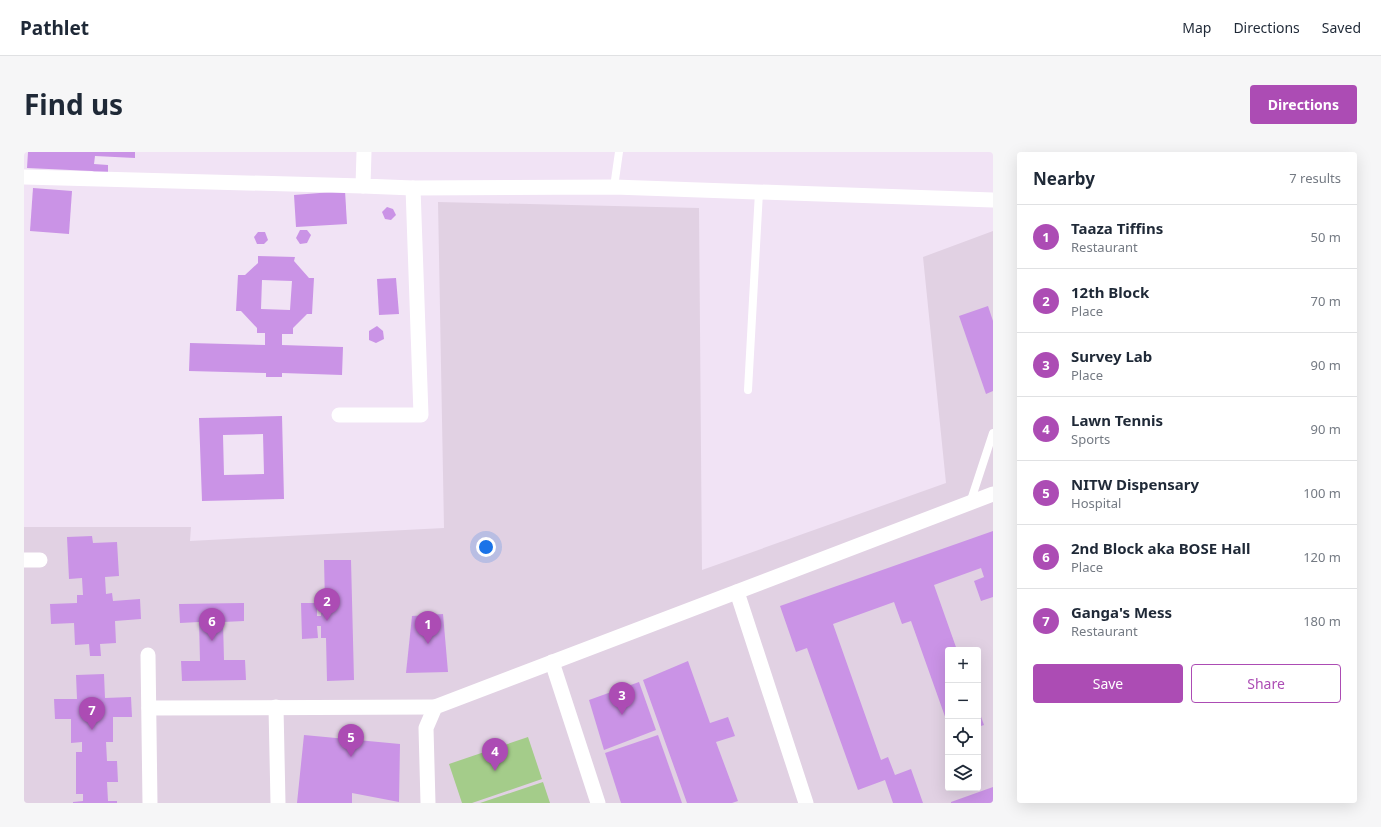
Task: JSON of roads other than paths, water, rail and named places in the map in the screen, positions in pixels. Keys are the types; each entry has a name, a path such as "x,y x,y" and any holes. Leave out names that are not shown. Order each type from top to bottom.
{"street":[{"path":"363,186 364,152"},
{"path":"24,177 414,188 614,188 993,200"},
{"path":"339,415 421,415 414,188"},
{"path":"149,708 435,707 993,494"},
{"path":"24,560 40,560"},
{"path":"737,592 806,803"},
{"path":"148,655 150,803"},
{"path":"552,662 598,803"},
{"path":"276,707 278,803"},
{"path":"428,803 426,728 435,707"}],"lane":[{"path":"614,188 620,152"},
{"path":"748,390 759,192"},
{"path":"970,503 993,433"}],"place":[{"name":"12th Block","path":"327,621"},
{"name":"2nd Block aka BOSE Hall","path":"212,641"},
{"name":"Taaza Tiffins","path":"428,644"},
{"name":"Survey Lab","path":"622,715"},
{"name":"Ganga's Mess","path":"92,730"},
{"name":"NITW Dispensary","path":"351,757"},
{"name":"Lawn Tennis","path":"495,771"}]}
